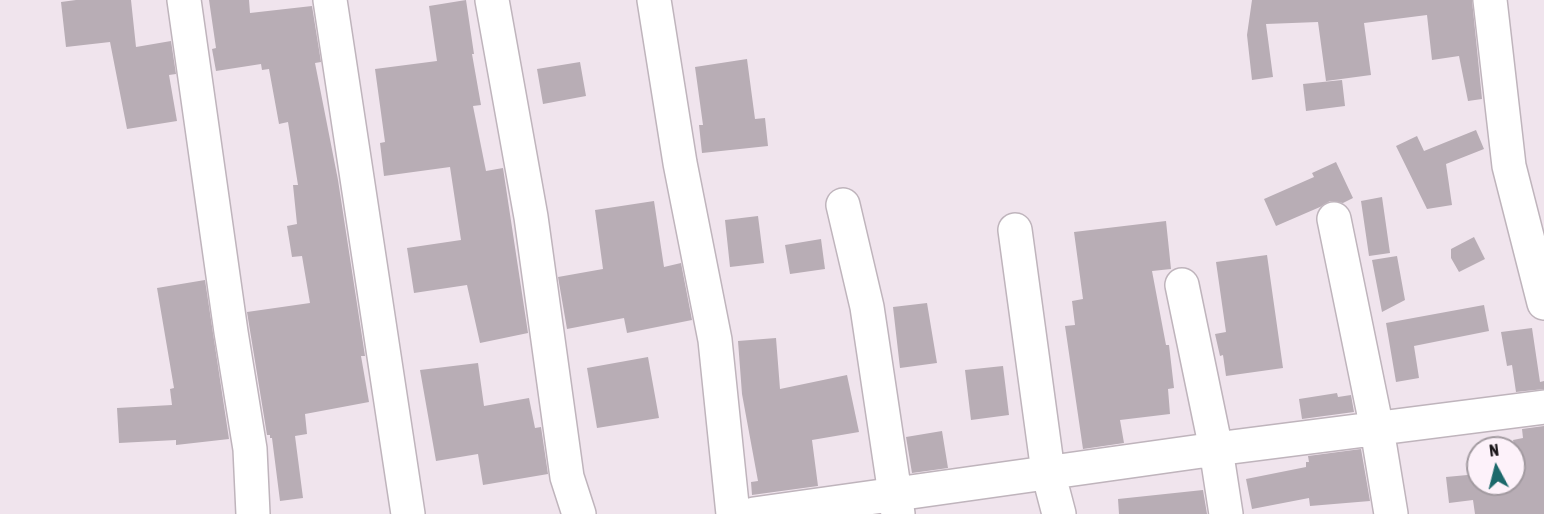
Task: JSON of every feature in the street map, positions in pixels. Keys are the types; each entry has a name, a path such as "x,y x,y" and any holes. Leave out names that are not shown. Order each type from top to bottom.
{"street":[{"path":"184,0 250,449 253,514"},
{"path":"330,0 408,514"},
{"path":"492,0 531,217 567,477 579,514"},
{"path":"654,0 680,163 715,340 733,514"},
{"path":"1490,0 1509,166 1544,303"},
{"path":"843,205 867,307 897,505"},
{"path":"1334,219 1377,429 1391,514"},
{"path":"1015,230 1048,472 1059,514"},
{"path":"1182,285 1216,449 1226,514"},
{"path":"754,514 897,505 1048,472 1544,407"}],"building":[{"path":"131,0 136,47 171,41 176,74 169,75 177,121 127,129 110,42 66,47 61,2"},
{"path":"209,0 249,0 250,13 312,6 321,62 315,63 338,180 365,356 361,356 369,402 305,414 307,434 295,436 303,498 280,501 272,438 267,435 247,312 310,303 302,256 292,257 287,226 297,224 293,185 298,185 288,122 279,124 269,69 262,70 261,64 216,71 212,49 216,48"},
{"path":"466,0 481,105 473,106 486,171 503,168 528,333 480,343 467,285 414,293 407,248 461,240 450,167 384,176 380,143 385,142 375,69 437,61 429,6"},
{"path":"1252,0 1472,0 1482,99 1468,101 1459,56 1432,60 1427,15 1364,23 1371,75 1326,81 1318,22 1266,24 1273,77 1252,80 1247,35"},
{"path":"747,59 755,119 765,118 768,146 702,153 699,125 703,125 695,67"},
{"path":"580,62 586,96 543,104 537,69"},
{"path":"1342,80 1345,106 1306,111 1303,84"},
{"path":"1476,130 1484,149 1446,164 1452,205 1427,209 1396,146 1417,136 1424,151"},
{"path":"1336,162 1353,198 1343,203 1330,201 1276,226 1264,199 1314,177 1312,173"},
{"path":"1382,197 1390,253 1369,256 1361,201"},
{"path":"654,201 664,267 681,263 692,320 627,333 624,318 567,329 558,277 603,269 595,210"},
{"path":"758,216 764,263 730,267 725,220"},
{"path":"1166,221 1171,269 1152,271 1166,345 1169,345 1174,388 1168,389 1170,414 1120,420 1124,443 1083,449 1065,326 1075,325 1072,301 1083,299 1074,232"},
{"path":"1474,237 1485,259 1459,272 1451,258 1451,249"},
{"path":"821,239 825,269 790,274 785,245"},
{"path":"1267,255 1283,368 1226,376 1223,355 1220,356 1215,334 1226,332 1216,262"},
{"path":"1397,256 1405,300 1382,312 1372,260"},
{"path":"205,280 229,439 176,445 176,440 119,443 117,408 172,405 170,389 174,388 157,288"},
{"path":"927,303 937,363 900,368 893,307"},
{"path":"1484,305 1489,331 1414,346 1419,378 1396,382 1386,323"},
{"path":"1532,328 1540,382 1544,381 1544,389 1516,392 1512,365 1507,366 1501,332"},
{"path":"776,338 780,389 847,375 859,432 812,440 818,486 752,495 751,482 758,481 742,394 738,341"},
{"path":"648,357 659,418 597,428 587,368"},
{"path":"478,363 484,406 529,398 535,428 541,427 548,474 483,485 478,454 436,461 420,370"},
{"path":"1003,366 1009,415 971,420 965,370"},
{"path":"1337,393 1338,397 1351,395 1354,412 1302,419 1299,399"},
{"path":"1544,426 1544,514 1475,514 1473,500 1449,503 1446,477 1466,475 1466,496 1526,496 1526,436 1523,436 1522,429"},
{"path":"942,431 948,468 912,473 906,437"},
{"path":"1361,449 1370,501 1310,506 1309,498 1252,509 1246,479 1306,467 1306,462 1309,462 1308,456"},
{"path":"1203,490 1207,514 1119,514 1118,499"}]}
